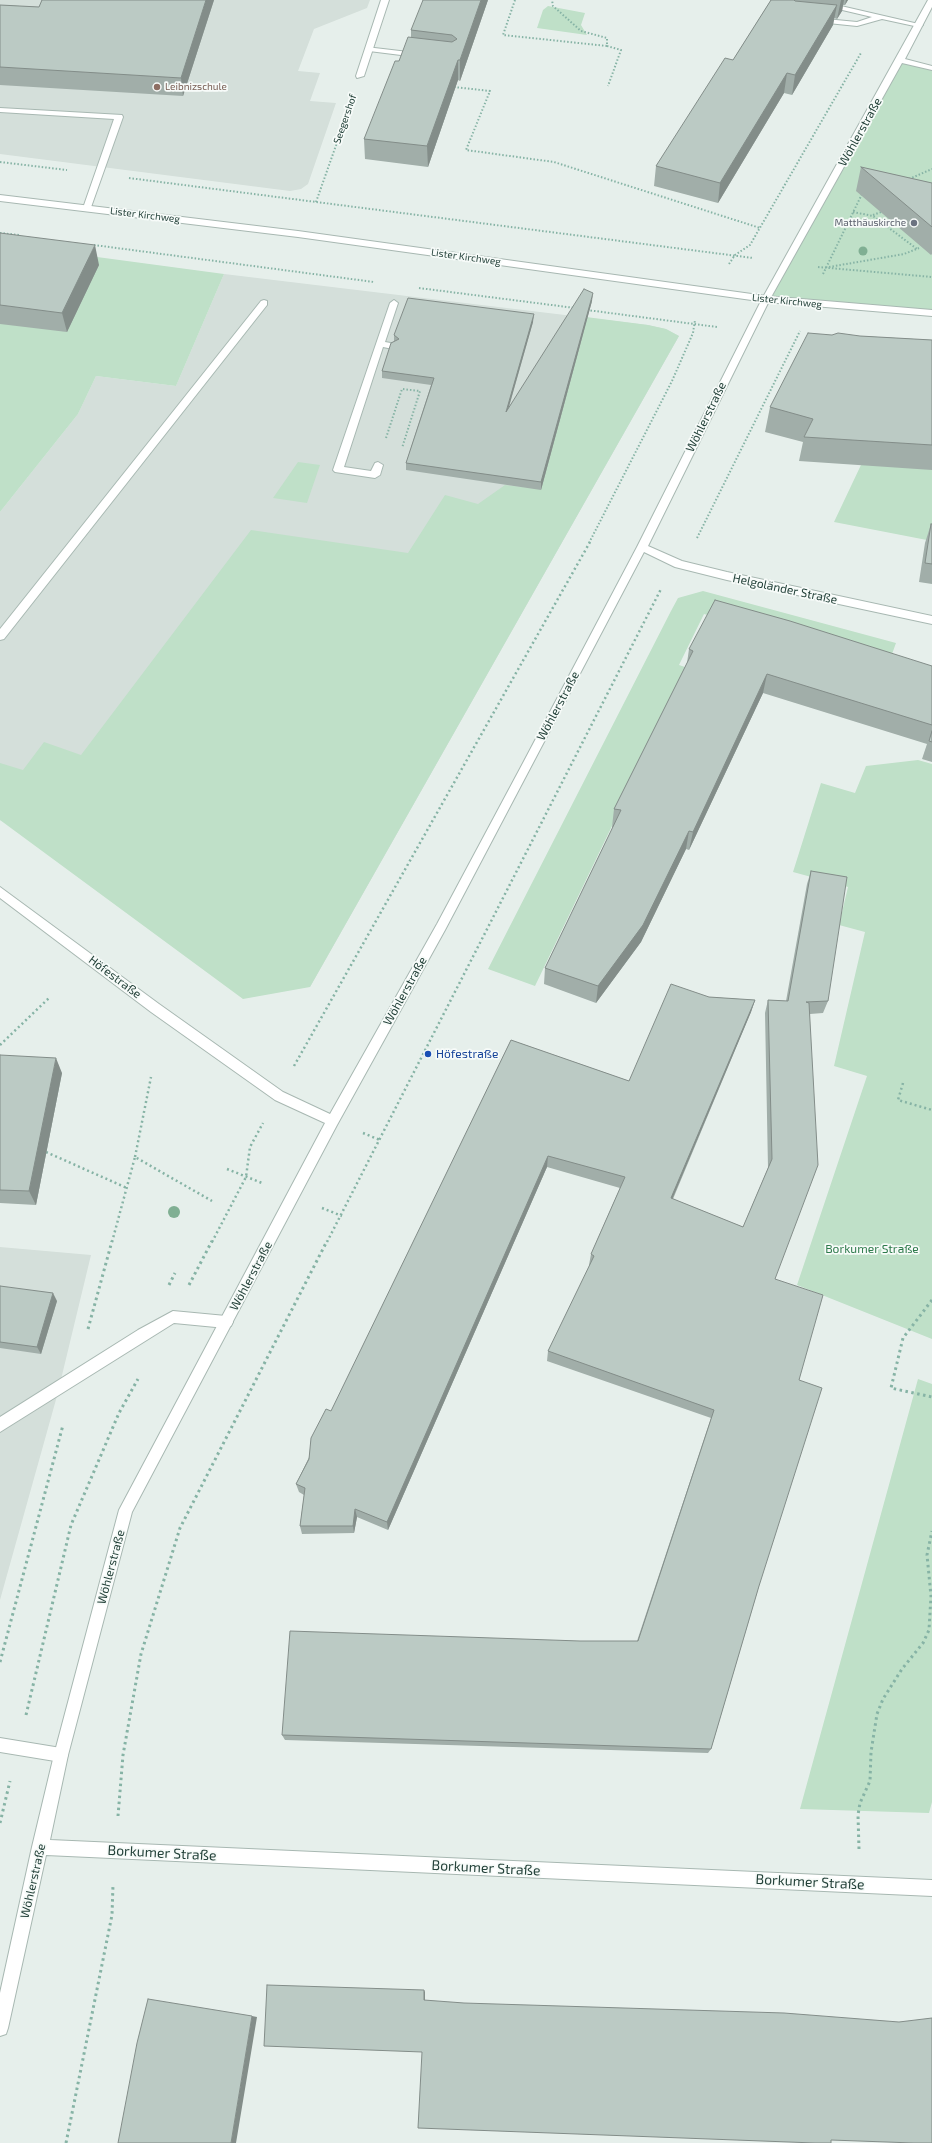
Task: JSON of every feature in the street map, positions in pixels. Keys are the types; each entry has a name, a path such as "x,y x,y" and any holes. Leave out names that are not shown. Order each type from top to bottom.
{"street":[{"path":"360,76 385,0"},
{"path":"804,0 919,25"},
{"name":"Wöhlerstraße","path":"0,2028 61,1755 126,1510 333,1121 441,927 642,547 766,299 932,0"},
{"path":"811,20 857,24 882,16"},
{"path":"369,49 429,56"},
{"path":"900,60 932,68"},
{"path":"0,110 119,117 87,208"},
{"name":"Lister Kirchweg","path":"0,198 298,234 766,299 932,313"},
{"path":"378,465 374,475 338,470 394,303"},
{"path":"0,636 264,304"},
{"path":"380,344 393,346"},
{"name":"Helgoländer Straße","path":"642,547 679,564 726,576 932,620"},
{"name":"Höfestraße","path":"0,892 155,1008 279,1096 333,1121"},
{"path":"0,1425 173,1317 226,1322"},
{"path":"0,1745 61,1755"},
{"name":"Borkumer Straße","path":"40,1847 932,1888"}],"path":[{"path":"515,0 503,36 607,46 621,50 608,86"},
{"path":"552,0 553,6 581,31 607,38 607,46"},
{"path":"0,162 735,256 750,245 882,16"},
{"name":"Seegershof","path":"298,234 316,202 360,76"},
{"path":"452,86 490,91 466,150 554,162 760,228"},
{"path":"914,183 908,179 932,169"},
{"path":"873,216 888,209"},
{"path":"853,212 873,216 918,249 904,254 825,268 932,277"},
{"path":"0,233 24,236"},
{"path":"86,244 376,282"},
{"path":"415,287 576,308 574,315"},
{"path":"173,1317 246,1177 250,1147 598,527 672,382 693,333 693,324 583,309"},
{"path":"66,2143 112,1915 115,1851 123,1755 141,1654 180,1528 342,1216 450,999 657,595 700,533 800,334"},
{"path":"378,465 402,389 420,391 400,453"},
{"path":"0,1045 49,998"},
{"path":"0,1662 41,1502 77,1376 127,1188 135,1157 151,1077"},
{"path":"903,1083 898,1100 932,1110"},
{"path":"46,1152 127,1188"},
{"path":"135,1157 212,1201"},
{"path":"932,1300 903,1338 891,1388 912,1394 932,1397"},
{"path":"0,1823 70,1525 119,1413 142,1372"},
{"path":"861,1885 858,1815 860,1803 870,1781 871,1752 877,1714 883,1699 902,1669 923,1643 929,1630 931,1579 927,1555 932,1531"}],"shaded area":[{"name":"Leibnizschule","path":"0,0 370,0 367,8 314,29 298,71 320,73 310,101 336,103 308,184 301,189 290,191 0,154"},
{"path":"224,274 648,325 666,329 679,336 310,987 0,820 0,512 78,414 96,376 176,386"},
{"path":"0,1247 91,1255 57,1396 0,1600"}],"green space":[{"path":"548,6 585,13 581,25 587,35 537,28 543,10"},
{"path":"900,60 932,68 932,313 766,299"},
{"path":"0,244 224,274 176,386 96,376 78,414 0,512"},
{"path":"586,317 648,325 666,329 679,336 310,987 243,999 0,820 0,763 23,770 44,742 81,755 251,530 408,553 445,495 478,504 505,485 541,489"},
{"path":"869,448 932,470 932,541 834,522"},
{"path":"298,462 320,465 307,503 273,498"},
{"path":"703,591 896,643 887,668 704,614 679,665 688,668 535,986 488,969 678,598"},
{"name":"Borkumer Straße","path":"918,760 932,764 932,1339 797,1285 867,1076 834,1066 865,932 839,925 848,887 793,872 821,783 855,793 866,766"},
{"path":"918,1379 932,1384 932,1802 929,1813 800,1809"}],"building":[{"path":"42,0 206,0 181,78 0,67 0,5 39,7"},
{"path":"423,0 481,0 427,146 364,139 395,61 399,61 408,37 452,42 457,39 452,35 411,30"},
{"path":"771,0 794,0 837,5 795,75 787,73 720,183 656,166 725,58 733,60"},
{"path":"861,167 932,183 932,227"},
{"path":"0,233 95,245 62,313 0,305"},
{"path":"584,289 593,293 541,482 406,463 434,378 382,371 391,343 399,339 394,335 408,298 534,314 506,412"},
{"path":"808,333 832,335 838,333 860,336 932,340 932,445 804,437 813,419 770,407"},
{"path":"932,524 932,564 925,563"},
{"path":"715,600 790,621 932,666 932,725 767,674 693,832 689,831 643,925 598,986 545,968 621,810 614,809 693,651 689,649"},
{"path":"932,731 932,742 929,741"},
{"path":"811,871 847,877 828,1001 806,1002 809,1003 818,1165 775,1279 823,1295 799,1380 822,1388 759,1586 711,1749 282,1735 290,1631 580,1641 638,1641 714,1410 548,1351 594,1256 591,1254 625,1177 548,1156 387,1522 355,1509 353,1526 300,1526 305,1488 296,1484 309,1459 311,1438 326,1409 331,1411 511,1040 629,1081 671,984 709,997 755,1000 671,1198 743,1227 772,1159 768,1000 788,1001"},
{"path":"0,1055 56,1058 29,1191 0,1190"},
{"path":"0,1286 53,1293 37,1347 0,1342"},
{"path":"267,1985 424,1990 424,2000 464,2003 784,2013 899,2022 932,2018 932,2143 831,2140 831,2143 815,2143 418,2128 422,2052 264,2046"},
{"path":"148,1999 252,2016 231,2143 118,2143 137,2043"}],"place":[{"name":"Leibnizschule","path":"157,87"},
{"name":"Matthäuskirche","path":"914,223"},
{"name":"Höfestraße","path":"428,1054"}]}
